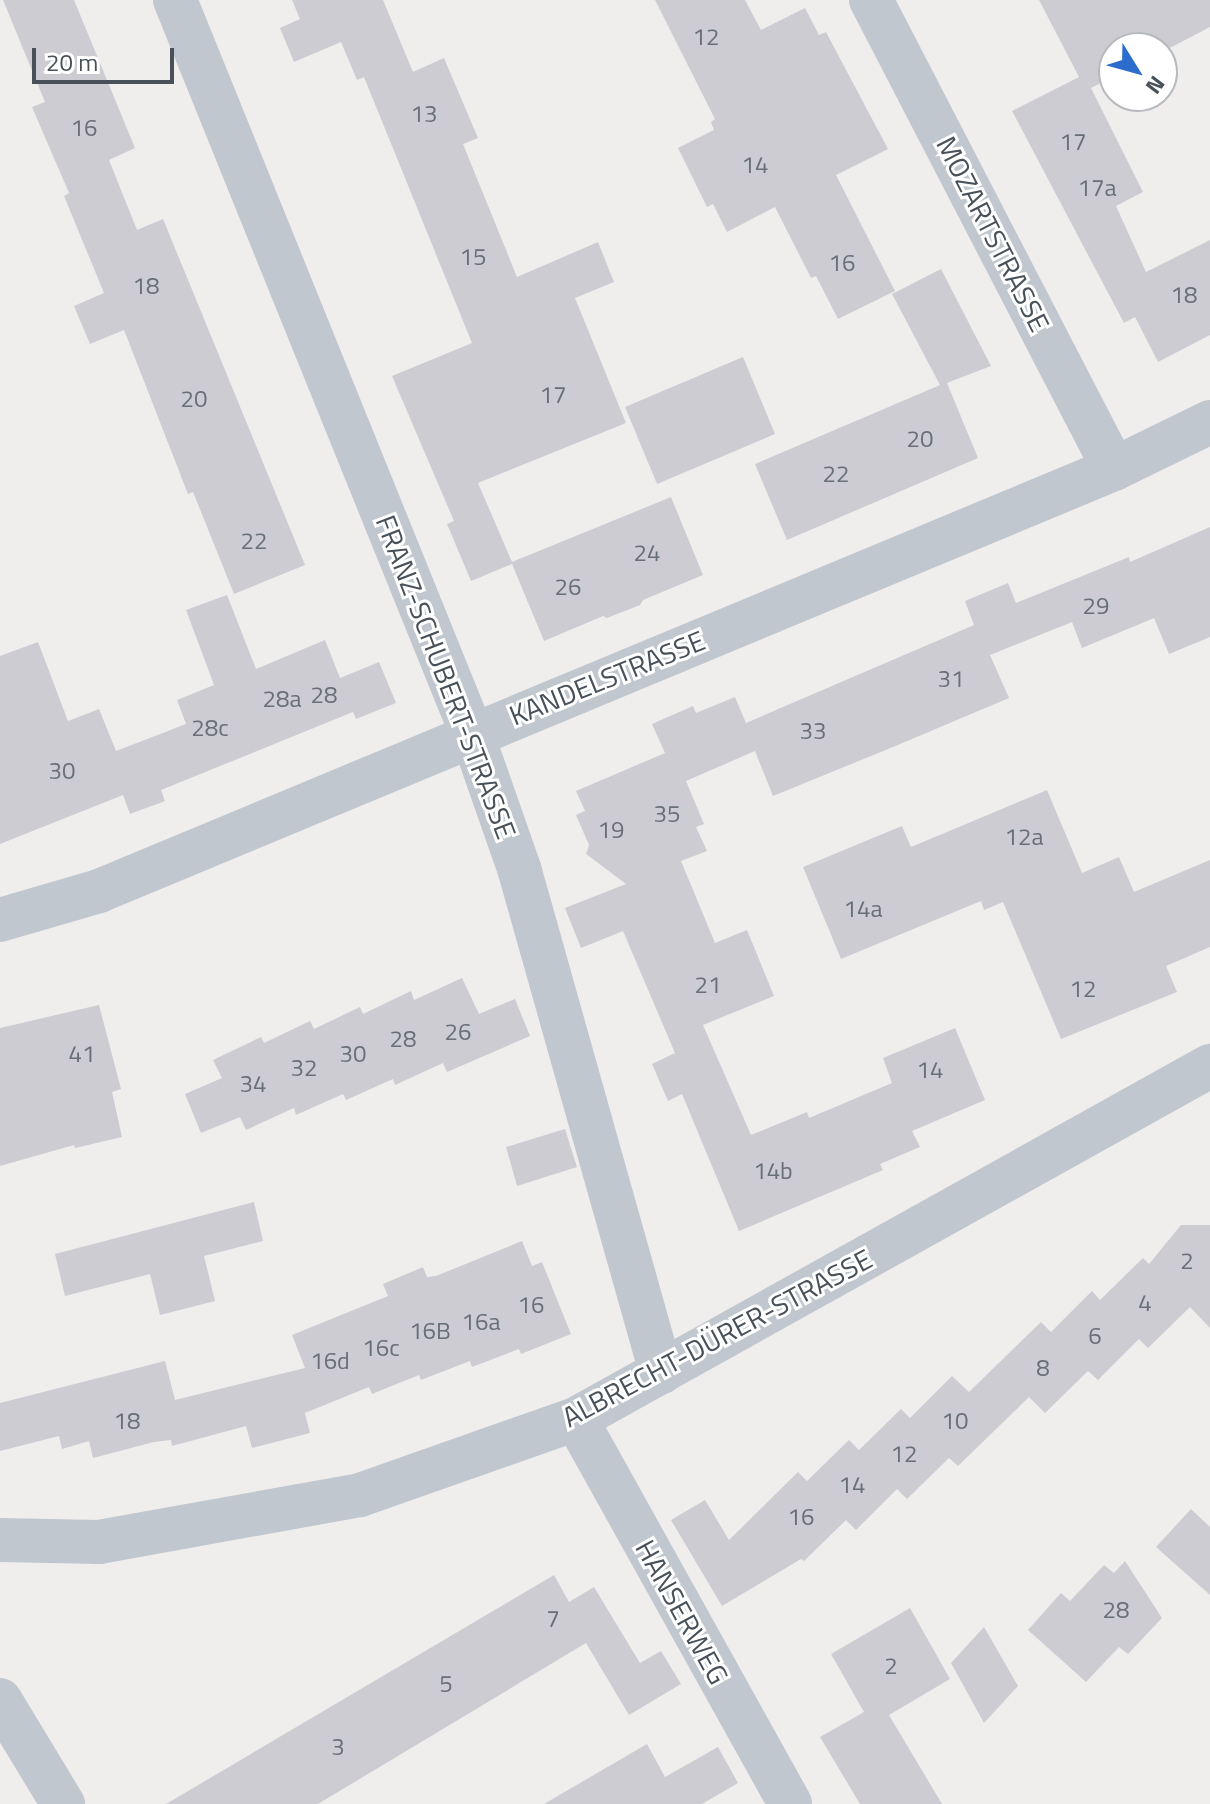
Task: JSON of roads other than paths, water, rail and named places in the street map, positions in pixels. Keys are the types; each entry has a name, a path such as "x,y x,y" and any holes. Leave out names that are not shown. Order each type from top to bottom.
{"street":[{"name":"FRANZ-SCHUBERT-STRASSE","path":"175,0 472,734 519,868 661,1372"},
{"name":"MOZARTSTRASSE","path":"871,0 1114,469"},
{"name":"KANDELSTRASSE","path":"0,920 99,891 1114,469 1210,422"},
{"name":"ALBRECHT-DÜRER-STRASSE","path":"0,1540 99,1542 360,1495 576,1419 1210,1066"},
{"name":"HANSERWEG","path":"576,1419 790,1804"},
{"path":"0,1700 63,1804"}]}
